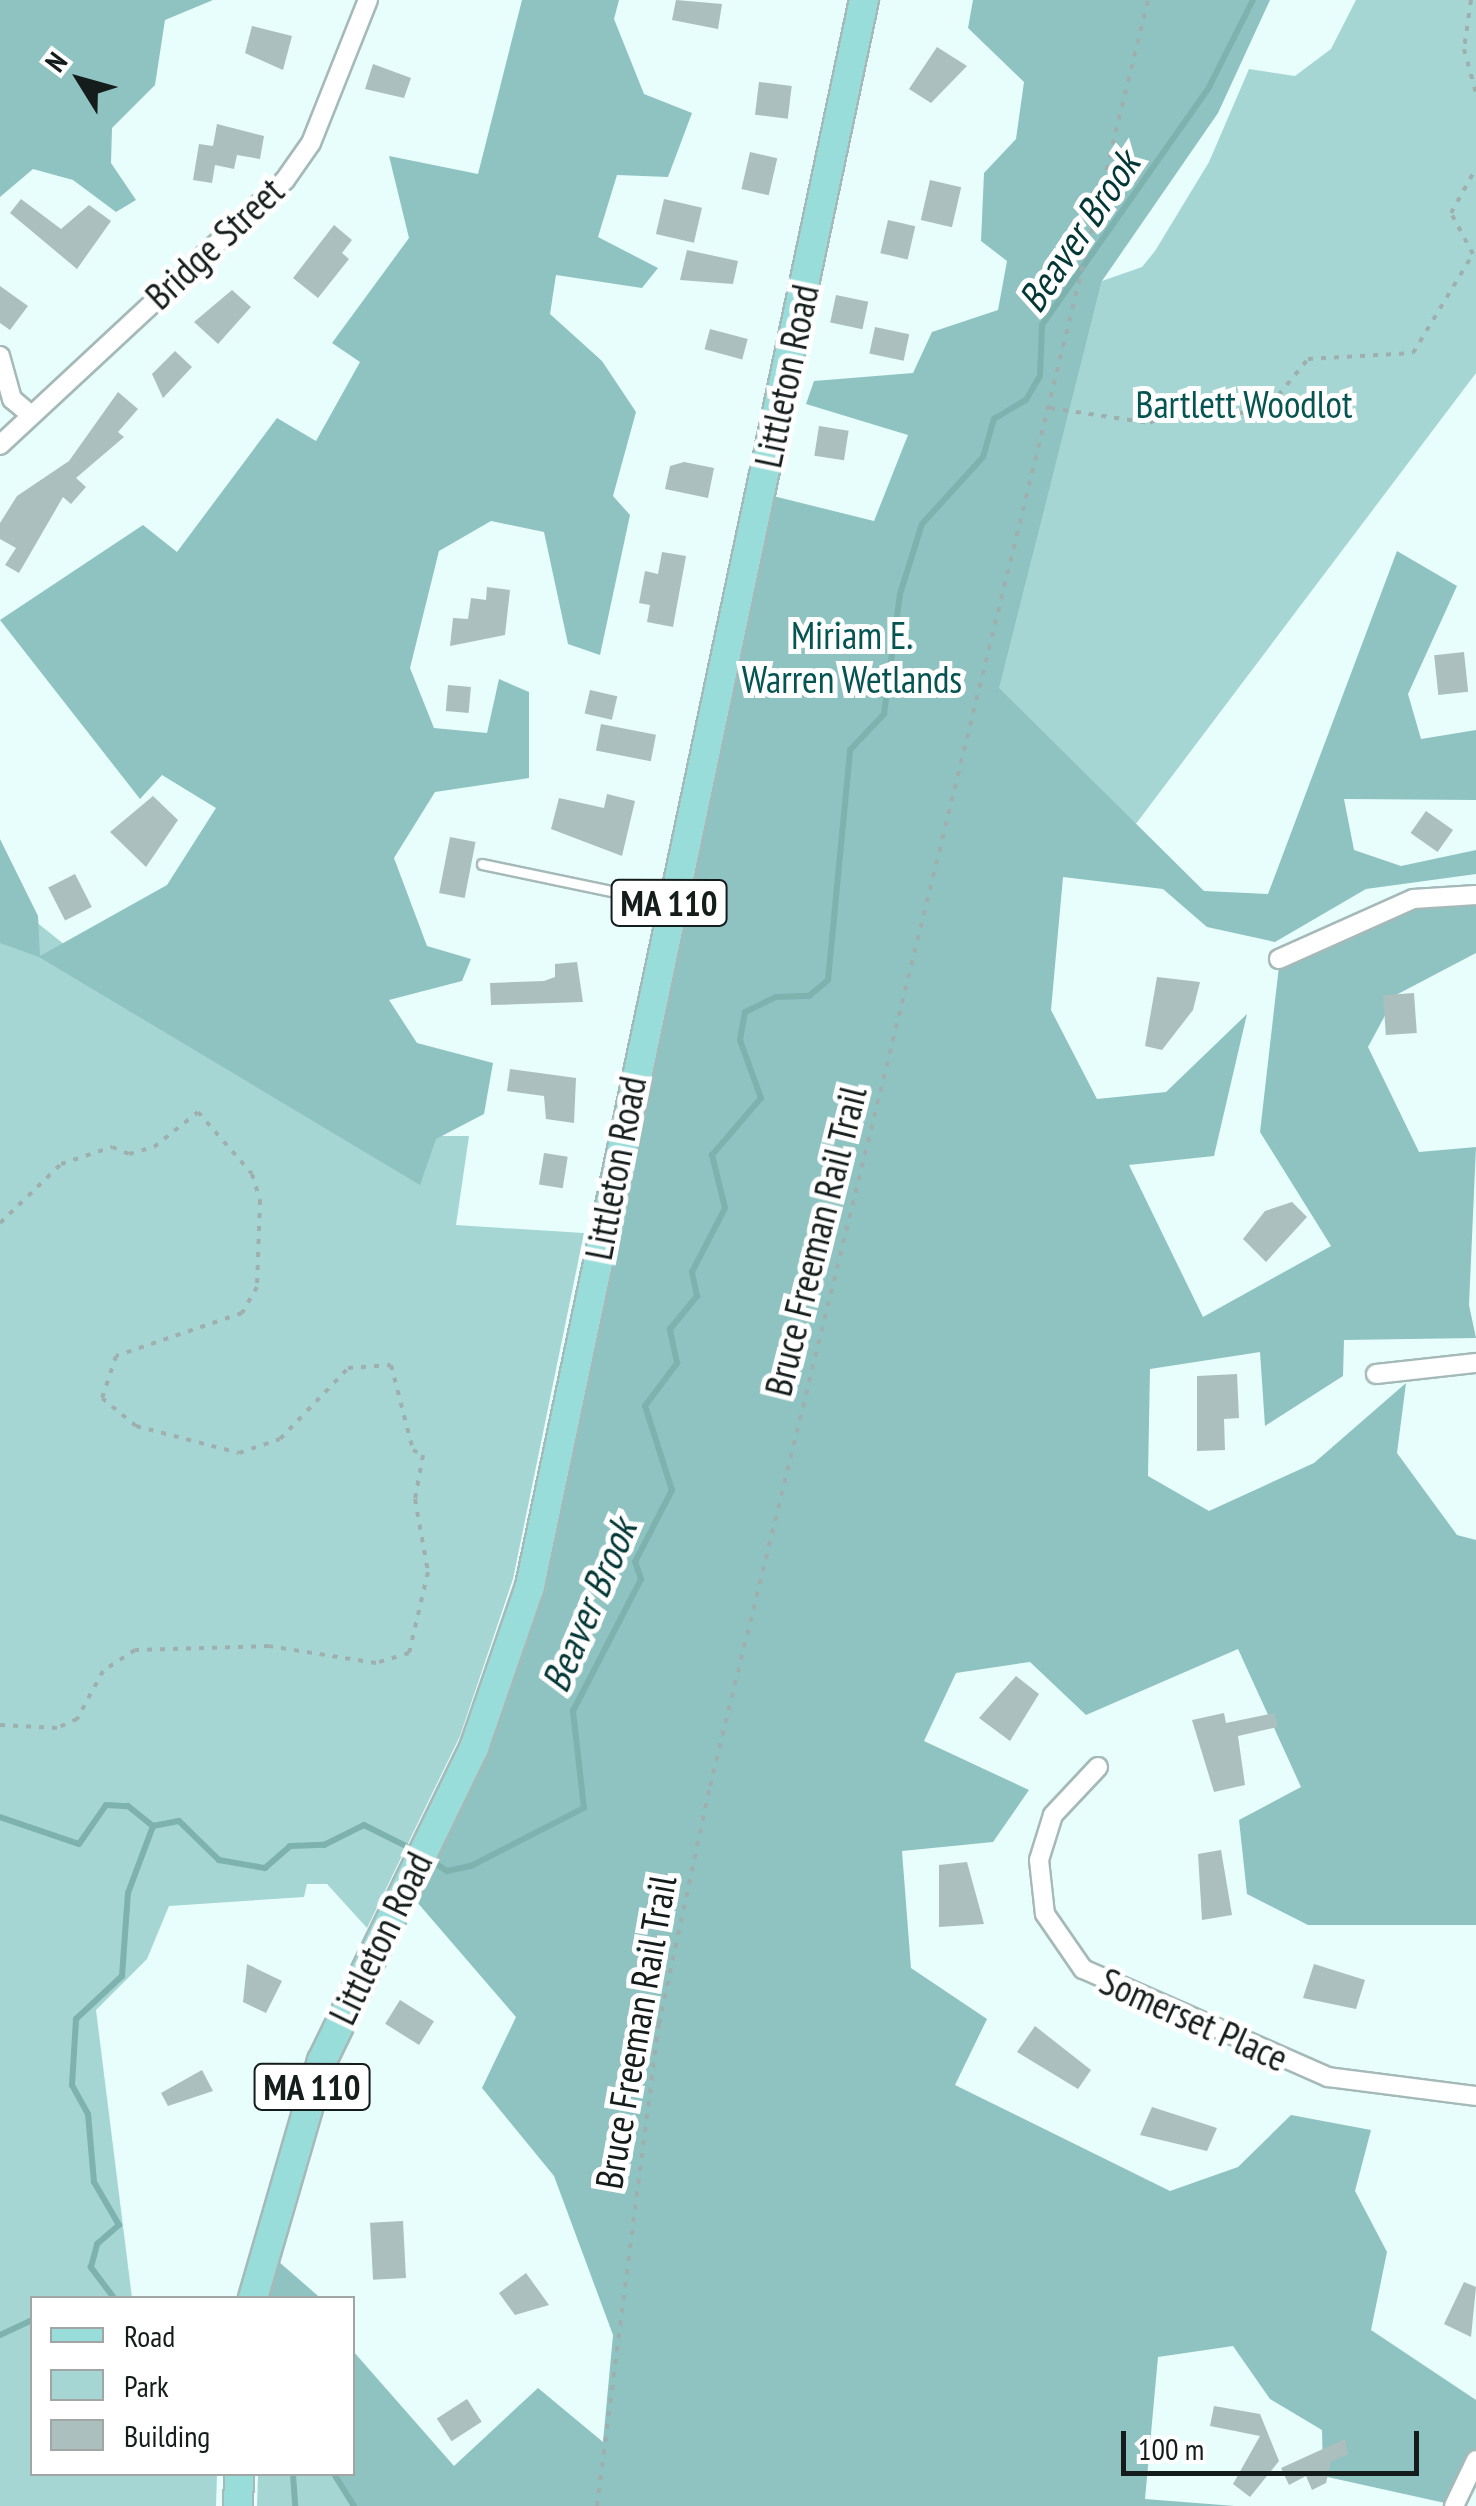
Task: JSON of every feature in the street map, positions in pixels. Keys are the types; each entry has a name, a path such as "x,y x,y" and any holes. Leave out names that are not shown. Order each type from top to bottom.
{"main road":[{"name":"Littleton Road","path":"254,2296 312,2086 404,1887 450,1798 530,1586 668,903 864,0"}],"street":[{"name":"Bridge Street","path":"0,445 285,180 311,143 368,0"},
{"path":"0,356 6,398 30,414"},
{"path":"1279,959 1413,900 1476,896"},
{"path":"1376,1374 1476,1363"},
{"name":"Somerset Place","path":"1098,1767 1053,1815 1039,1860 1045,1914 1084,1969 1328,2077 1476,2096"},
{"path":"1454,2506 1476,2460"}],"lane":[{"path":"482,864 668,903"}],"path":[{"name":"Bruce Freeman Rail Trail","path":"598,2506 613,2335 670,1969 1148,0"},
{"path":"1471,0 1464,49 1476,93"},
{"path":"1050,408 1150,423 1190,396 1214,410 1262,415 1308,359 1413,353 1473,254 1450,213 1476,168"},
{"path":"0,1223 50,1170 112,1146 129,1154 154,1147 198,1112 252,1174 260,1200 256,1287 242,1313 116,1356 102,1398 136,1426 240,1453 280,1439 348,1368 391,1365 413,1450 424,1455 415,1498 428,1572 410,1653 376,1663 269,1646 135,1650 103,1671 76,1718 57,1728 0,1725"}],"green space":[{"path":"0,0 213,0 165,20 155,85 112,128 111,163 136,200 116,212 73,180 33,169 0,197"},
{"path":"522,0 619,0 614,19 644,94 692,113 668,177 617,175 598,237 658,268 642,288 556,275 550,314 602,361 636,412 613,496 630,515 600,655 568,644 544,532 491,521 439,551 410,668 434,728 487,733 499,679 529,692 529,778 435,792 394,858 427,946 471,959 462,981 389,1000 417,1043 493,1063 484,1114 436,1139 420,1185 39,957 0,943 0,839 38,916 40,956 167,885 216,808 162,775 140,799 0,620 143,525 177,552 277,418 316,441 360,362 332,343 409,238 389,156 478,174"},
{"name":"Miriam E. Warren Wetlands","path":"973,0 1270,0 1218,113 1102,281 999,688 1204,891 1268,894 1397,551 1457,586 1408,694 1421,739 1476,730 1476,800 1344,799 1354,850 1401,866 1476,850 1476,874 1366,889 1275,942 1207,927 1163,889 1063,877 1051,1010 1097,1099 1166,1092 1247,1014 1214,1156 1129,1165 1203,1317 1331,1246 1260,1132 1279,966 1413,899 1476,895 1476,953 1396,995 1368,1047 1419,1152 1476,1147 1469,1305 1476,1338 1344,1340 1343,1376 1265,1426 1260,1352 1150,1369 1148,1476 1209,1511 1314,1463 1406,1383 1397,1453 1457,1535 1476,1540 1476,1925 1308,1925 1247,1894 1239,1820 1301,1787 1238,1649 1086,1715 1030,1662 956,1673 924,1741 1029,1790 993,1842 902,1851 911,1968 987,2019 955,2085 1170,2191 1238,2167 1291,2115 1371,2130 1355,2191 1387,2252 1371,2330 1476,2400 1476,2460 1454,2505 1323,2476 1322,2430 1270,2399 1233,2346 1158,2357 1145,2499 1235,2506 354,2506 335,2476 355,2476 355,2353 454,2466 538,2388 603,2442 613,2335 554,2176 482,2088 516,2017 404,1887 496,1692 761,493 874,521 908,435 806,404 814,381 913,373 932,332 998,310 1007,261 981,241 984,173 1016,139 1024,82 968,28"},
{"name":"Bartlett Woodlot","path":"1356,0 1476,0 1476,373 1123,841 979,763 1102,281 1142,267 1155,251 1209,162 1249,69 1295,76 1331,49"},
{"path":"0,893 80,957 397,1136 469,1136 456,1225 584,1233 513,1579 460,1736 367,1928 327,1884 307,1884 304,1897 169,1906 147,1959 96,2010 132,2296 30,2296 30,2476 217,2476 216,2506 0,2506"},
{"path":"263,2248 318,2296 253,2296"},
{"path":"258,2476 355,2476 416,2506 257,2506"}],"building":[{"path":"676,0 722,4 718,29 672,20"},
{"path":"252,26 292,36 283,70 245,53"},
{"path":"937,47 967,66 931,103 909,89"},
{"path":"373,64 411,78 404,98 365,89"},
{"path":"759,82 792,86 788,119 755,115"},
{"path":"217,124 264,136 260,159 237,155 234,169 215,165 212,183 193,180 199,144 213,146"},
{"path":"750,152 777,158 769,195 741,189"},
{"path":"930,180 961,187 952,227 921,220"},
{"path":"21,199 61,229 89,205 111,221 77,269 10,213"},
{"path":"664,199 702,208 694,243 656,234"},
{"path":"888,220 915,226 908,259 880,253"},
{"path":"334,225 352,240 342,253 349,259 318,298 293,278"},
{"path":"687,250 738,261 733,284 680,280"},
{"path":"0,286 28,306 10,330 0,323"},
{"path":"232,290 251,307 218,344 194,322"},
{"path":"836,295 868,302 862,329 830,322"},
{"path":"875,327 909,334 904,361 869,353"},
{"path":"710,329 748,339 742,359 705,349"},
{"path":"175,351 192,367 163,398 152,374"},
{"path":"118,392 138,409 118,432 124,437 76,478 86,487 71,504 63,497 19,573 5,565 16,548 0,539 0,523 17,496 69,461"},
{"path":"819,426 849,431 844,460 814,456"},
{"path":"684,462 714,468 708,498 665,489 670,466"},
{"path":"662,552 686,556 673,627 647,622 650,605 639,603 645,571 658,574"},
{"path":"487,587 510,590 505,635 450,646 453,618 468,619 471,598 486,600"},
{"path":"1464,652 1468,692 1438,695 1434,655"},
{"path":"448,685 471,687 469,713 446,711"},
{"path":"590,690 617,696 612,720 585,713"},
{"path":"601,724 656,735 651,761 596,751"},
{"path":"607,794 635,801 622,856 551,829 559,798 604,808"},
{"path":"153,796 178,820 146,867 110,832"},
{"path":"1426,811 1453,830 1438,852 1411,833"},
{"path":"450,837 476,842 465,898 439,893"},
{"path":"75,874 92,907 65,921 48,888"},
{"path":"577,962 583,1002 491,1005 490,983 544,981 555,977 555,964"},
{"path":"1157,977 1200,982 1193,1010 1162,1050 1145,1046"},
{"path":"1414,993 1417,1033 1386,1035 1383,995"},
{"path":"510,1069 576,1078 574,1123 546,1119 544,1096 507,1091"},
{"path":"544,1153 568,1157 563,1188 539,1185"},
{"path":"1292,1202 1307,1217 1266,1262 1243,1239 1265,1211"},
{"path":"1237,1374 1239,1418 1224,1419 1225,1450 1197,1451 1197,1376"},
{"path":"1016,1676 1039,1694 1010,1741 979,1718"},
{"path":"1224,1713 1226,1723 1274,1713 1278,1727 1238,1736 1245,1785 1214,1792 1192,1720"},
{"path":"1221,1850 1232,1915 1202,1920 1198,1854"},
{"path":"967,1862 984,1924 939,1927 939,1865"},
{"path":"247,1964 282,1981 266,2013 243,2002"},
{"path":"1314,1964 1365,1980 1356,2009 1303,1998"},
{"path":"400,2000 434,2021 419,2045 385,2024"},
{"path":"1035,2026 1091,2070 1078,2089 1017,2052"},
{"path":"202,2070 213,2091 168,2106 161,2093"},
{"path":"1152,2107 1217,2128 1207,2151 1140,2135"},
{"path":"403,2221 406,2278 373,2280 370,2223"},
{"path":"526,2273 549,2305 515,2315 499,2293"},
{"path":"1464,2282 1476,2287 1471,2337 1444,2324"},
{"path":"467,2399 482,2422 452,2441 437,2419"},
{"path":"1214,2406 1260,2414 1279,2461 1250,2497 1233,2484 1260,2436 1210,2426"},
{"path":"1345,2439 1348,2454 1331,2462 1326,2483 1312,2490 1306,2476 1289,2485 1281,2468"}],"waterway":[{"name":"Beaver Brook","path":"429,1859 447,1871 471,1866 584,1808 573,1711 641,1579 635,1562 672,1490 645,1406 677,1363 670,1329 697,1296 692,1272 725,1208 712,1155 761,1098 740,1040 745,1012 776,997 809,996 828,980 850,750 884,714 900,594 922,524 983,457 994,419 1026,400 1040,376 1042,325 1209,87 1253,0"},
{"path":"0,1817 79,1844 106,1805 128,1806 153,1826"},
{"name":"Beaver Brook","path":"113,2296 91,2267 97,2244 119,2225 94,2182 88,2114 72,2085 76,2019 122,1976 128,1893 153,1826 179,1821 219,1860 265,1868 290,1846 324,1845 364,1825 414,1850"},
{"path":"0,2335 30,2321"},
{"path":"293,2476 295,2506"},
{"name":"Beaver Brook","path":"335,2476 354,2506"}]}
